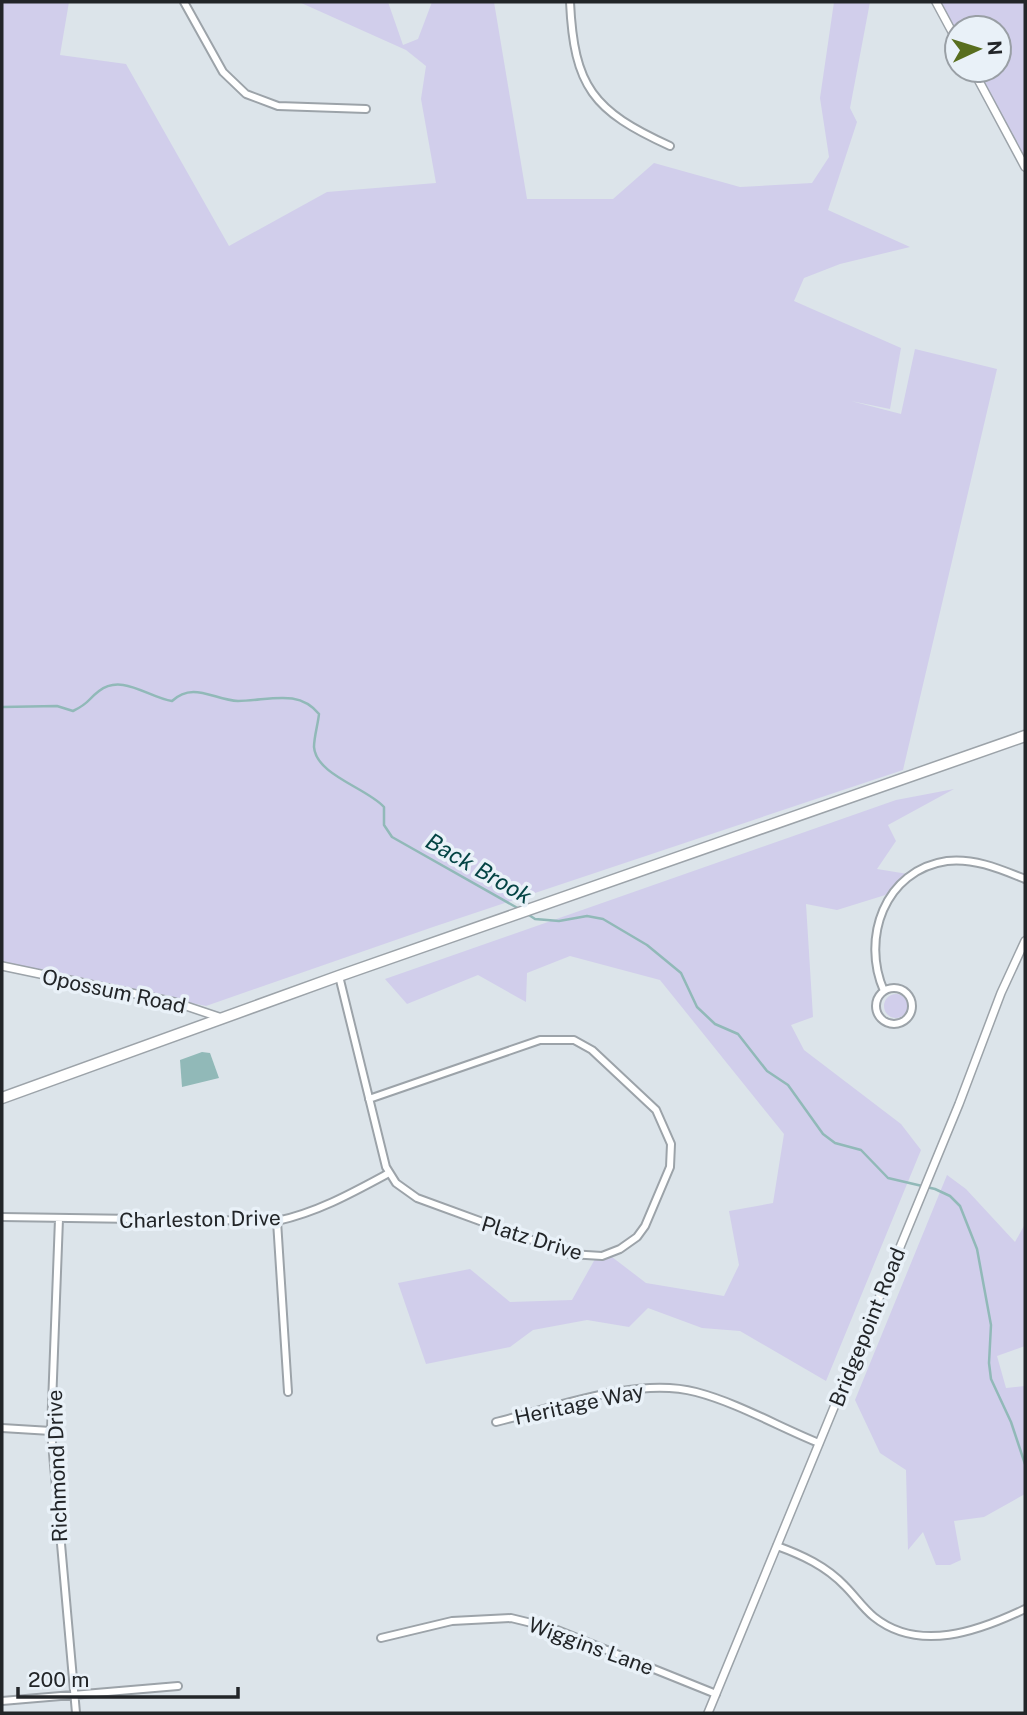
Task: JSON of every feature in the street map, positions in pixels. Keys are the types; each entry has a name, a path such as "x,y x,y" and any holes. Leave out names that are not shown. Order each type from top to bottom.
{"highway":[{"path":"2,1098 339,976 1025,736"}],"street":[{"path":"184,2 223,72 246,94 278,106 366,109"},
{"path":"570,2 572,39 579,68 599,103 613,117 670,146"},
{"path":"981,84 1025,167"},
{"path":"884,991 895,988 909,996 911,1013 904,1021 892,1024 881,1018 876,1007 884,991 874,960 877,924 894,891 911,876 932,865 969,861 1025,879"},
{"name":"Bridgepoint Road","path":"708,1713 928,1178 1001,993 1025,941"},
{"name":"Opossum Road","path":"2,967 174,1002 225,1019"},
{"path":"339,976 388,1173"},
{"name":"Platz Drive","path":"369,1098 540,1041 574,1041 592,1050 656,1110 671,1144 670,1167 645,1226 637,1237 620,1250 602,1256 569,1254 416,1198 402,1189 388,1173"},
{"name":"Charleston Drive","path":"2,1217 277,1221 306,1215 388,1173"},
{"name":"Richmond Drive","path":"59,1219 51,1431 76,1713"},
{"path":"277,1221 288,1392"},
{"name":"Heritage Way","path":"496,1422 612,1394 670,1388 704,1395 820,1443"},
{"path":"2,1429 51,1431"},
{"path":"777,1546 820,1564 843,1583 871,1615 904,1634 941,1636 976,1629 1025,1609"},
{"name":"Wiggins Lane","path":"381,1637 452,1620 511,1618 552,1628 716,1694"},
{"path":"2,1701 178,1686"}],"shaded area":[{"path":"2,2 69,2 60,55 126,64 229,246 327,192 436,183 421,99 426,66 406,50 299,2 388,2 403,45 418,39 432,2 494,2 527,199 613,199 654,163 740,187 812,183 829,157 820,98 834,2 870,2 850,108 857,122 828,210 910,247 840,264 804,278 794,301 901,348 890,409 851,401 901,414 915,349 997,369 903,770 206,1006 2,963"},
{"path":"938,2 1025,2 1025,169 981,84 1013,84 1013,14 944,14"},
{"path":"954,789 888,825 896,841 877,869 914,875 895,892 837,910 806,904 813,1017 791,1025 804,1050 901,1124 921,1150 826,1381 740,1331 702,1328 648,1308 629,1327 587,1320 533,1330 510,1347 426,1364 398,1283 470,1269 510,1302 572,1300 595,1259 612,1257 646,1283 724,1296 739,1265 729,1211 773,1203 784,1134 660,980 570,956 527,973 526,1002 478,975 407,1004 385,979 896,800"},
{"path":"896,994 905,997 908,1006 905,1015 896,1018 887,1015 884,1006 887,997"},
{"path":"202,1052 210,1053 219,1078 182,1087 180,1060"},
{"path":"947,1175 966,1189 1015,1242 1025,1224 1025,1346 997,1356 1006,1388 1025,1386 1025,1494 984,1517 954,1521 961,1560 950,1565 936,1565 923,1532 908,1550 906,1470 880,1453 855,1400"}],"waterway":[{"name":"Back Brook","path":"2,707 57,706 73,711 86,704 99,691 117,685 126,685 172,701 188,692 238,701 282,698 302,701 319,714 314,743 317,757 323,766 384,807 384,825 392,837 521,910"},
{"name":"Back Brook","path":"526,913 535,919 559,921 587,916 603,919 647,945 681,973 697,1007 715,1024 738,1034 767,1071 788,1085 823,1134 835,1143 861,1150 888,1178 935,1189 950,1196 960,1206 977,1249 991,1325 991,1379 1011,1422 1025,1464"}]}
